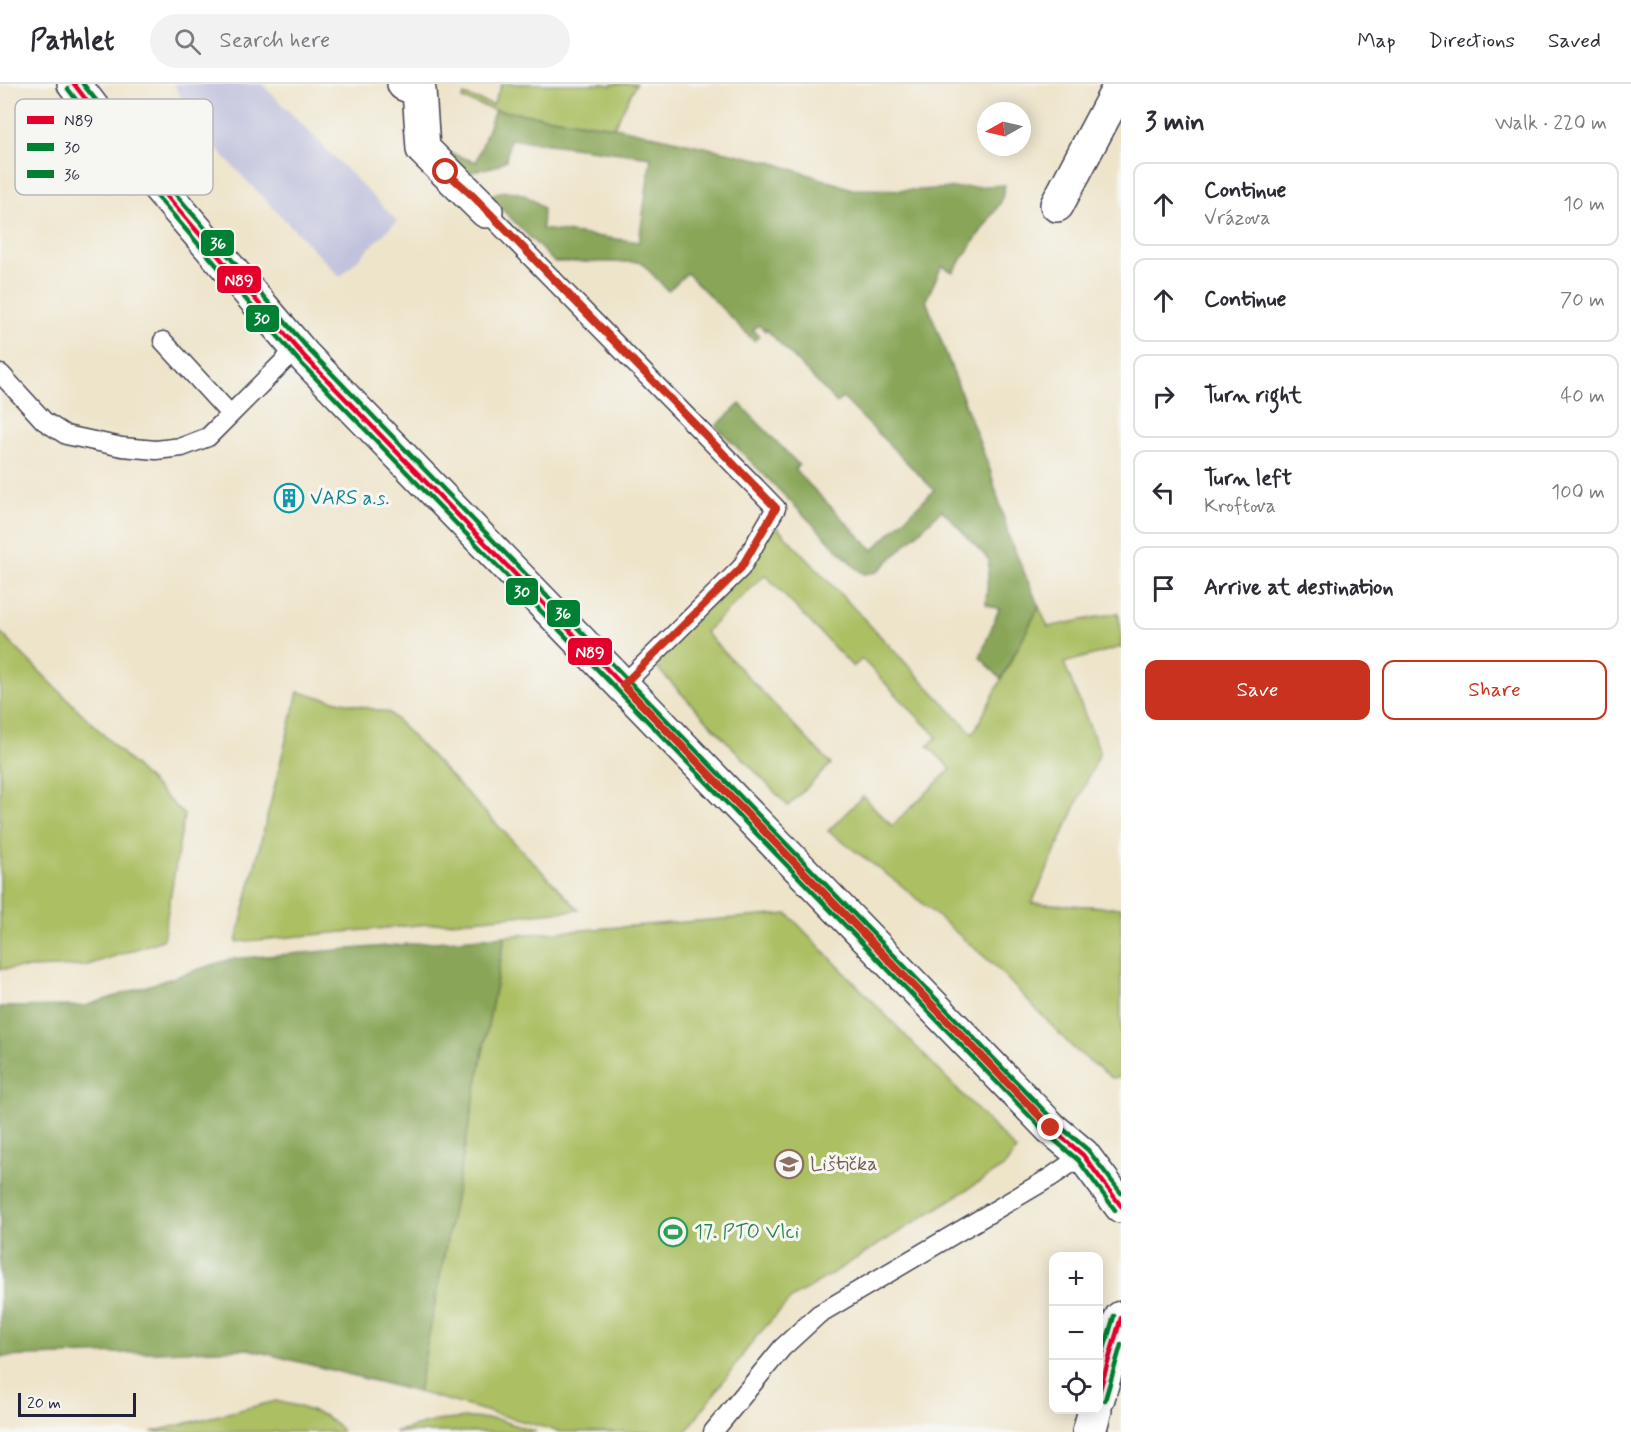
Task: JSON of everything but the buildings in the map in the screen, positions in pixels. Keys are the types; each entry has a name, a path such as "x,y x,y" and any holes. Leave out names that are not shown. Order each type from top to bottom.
{"street":[{"path":"74,84 85,99"},
{"path":"1057,205 1120,84"},
{"path":"415,86 423,149 486,211"},
{"path":"166,195 297,348 1051,1128 1083,1155 1121,1206"},
{"path":"1103,1381 1121,1318"},
{"path":"1089,1432 1094,1414"}],"lane":[{"path":"486,211 776,508 741,568 623,685"},
{"path":"163,341 231,414"},
{"path":"1,374 44,421 66,435 122,447 156,450 182,447 208,437 297,348"},
{"path":"713,1432 782,1348 819,1314 1051,1177 1083,1155"}],"shaded area":[{"path":"174,84 262,84 397,221 340,277 213,146 213,99 182,99"}],"green space":[{"path":"502,84 606,84 611,86 612,84 636,84 614,127 495,110 462,99 464,95 493,105"},
{"path":"495,110 620,128 771,162 852,189 919,190 1005,185 1001,202 953,272 942,266 926,300 990,470 1009,537 1039,607 1001,679 980,657 999,609 986,604 989,560 942,510 877,572 864,574 716,426 740,404 799,465 795,470 873,550 934,490 843,398 837,403 766,329 765,331 759,325 753,330 759,336 754,341 687,273 668,291 641,262 554,262 492,199 492,195 506,191 526,196 543,209 542,229 639,242 651,157 510,139 506,160 496,166 467,173 446,152 476,162"},
{"path":"775,525 973,734 1039,607 1048,627 1118,613 1121,647 1064,663 1100,752 1032,903 1121,908 1121,1077 1112,1078 1074,1049 994,965 901,885 828,831 863,796 892,826 951,769 928,746 937,737 862,659 853,667 765,575 705,632 831,764 788,806 644,654"},
{"path":"0,632 184,815 163,940 85,966 0,969"},
{"path":"298,692 390,713 579,910 236,942"},
{"name":"17. PTO Vlci","path":"788,914 1016,1150 1005,1166 791,1299 756,1337 686,1432 561,1432 418,1392 505,936"},
{"path":"505,936 418,1392 248,1349 0,1357 0,1007 85,1006 231,959"},
{"path":"276,1401 325,1416 341,1429 341,1432 151,1432"},
{"path":"466,1418 496,1419 536,1432 394,1432 435,1421"}],"transit line":[{"name":"N89","path":"74,84 85,99"},
{"name":"36","path":"83,84 95,99"},
{"name":"30","path":"68,89 76,99"},
{"name":"30","path":"156,195 299,361 1046,1133 1078,1160 1115,1210"},
{"name":"N89","path":"166,195 304,356 1051,1128 1083,1155 1121,1206"},
{"name":"36","path":"176,195 310,351 1056,1123 1088,1150 1121,1193"},
{"name":"36","path":"1101,1360 1114,1316"},
{"name":"N89","path":"1103,1379 1121,1318"},
{"name":"30","path":"1105,1400 1121,1345"}],"place":[{"name":"VARS a.s.","path":"289,498"},
{"name":"Lištička","path":"789,1164"},
{"name":"17. PTO Vlci","path":"673,1232"}],"route":[{"path":"446,172 472,195 776,508 741,568 623,685 1051,1128"}]}
